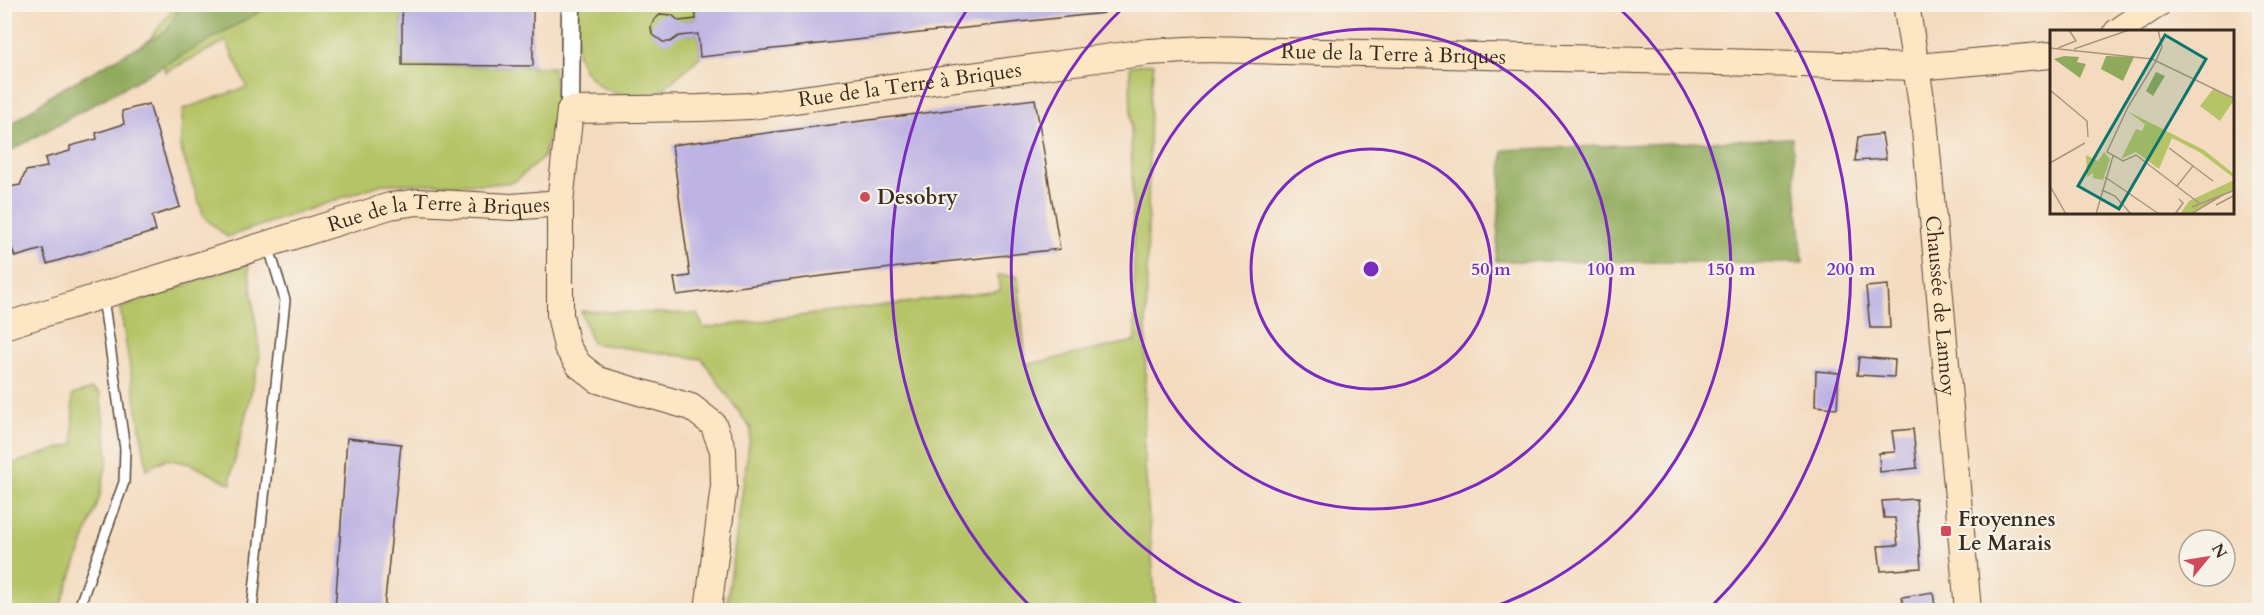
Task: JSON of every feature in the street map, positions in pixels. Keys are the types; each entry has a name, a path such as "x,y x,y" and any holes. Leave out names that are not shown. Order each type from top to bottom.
{"main road":[{"name":"Chaussée de Lannoy","path":"1906,4 1924,117 1968,610"},
{"path":"2120,30 2158,4"},
{"name":"Rue de la Terre à Briques","path":"4,326 390,206 418,202 512,207 561,203 570,110 751,106 1148,52 1206,49 1917,67 2050,55"},
{"path":"561,203 560,315 567,347 579,365 598,380 691,407 713,424 723,450 724,486 708,610"}],"street":[{"path":"570,110 571,4"}],"lane":[{"path":"252,610 285,300 267,244"},
{"path":"78,610 124,482 124,449 103,295"}],"green space":[{"path":"176,5 402,5 402,65 553,67 557,105 543,158 514,182 382,184 227,237 204,217 180,147 183,109 247,87 226,41 166,72 149,40"},
{"path":"180,5 272,5 5,154 5,129 56,92 167,31"},
{"path":"576,5 695,5 696,19 682,21 684,35 698,34 700,57 656,95 616,94 599,86 584,70 577,53"},
{"path":"1154,63 1150,99 1144,452 1156,610 726,610 751,429 702,359 592,343 581,311 697,314 704,328 1000,291 998,275 1018,276 1026,365 1135,341 1130,66"},
{"path":"1792,138 1803,263 1496,261 1503,150"},
{"path":"248,263 260,356 231,484 190,464 166,459 147,469 120,308"},
{"path":"92,389 100,394 108,457 99,499 59,610 5,610 5,466 74,444 72,395"}],"building":[{"path":"402,4 533,4 533,66 402,65"},
{"path":"695,4 1103,4 1104,13 700,57 698,34 679,36 670,42 663,42 652,34 651,27 654,20 661,14 672,15 679,21 696,19"},
{"name":"Desobry","path":"1035,99 1060,249 677,295 674,278 690,276 672,145"},
{"path":"149,104 180,207 152,216 156,231 47,264 43,249 15,257 4,225 4,188 20,185 26,171 47,167 45,158 70,151 70,146 97,139 96,133 124,124 122,111"},
{"path":"1882,134 1886,159 1855,161 1858,137"},
{"path":"1888,285 1890,328 1870,328 1866,287"},
{"path":"1859,357 1895,360 1894,377 1857,375"},
{"path":"1816,371 1839,373 1837,408 1815,406"},
{"path":"1913,429 1917,468 1880,472 1879,453 1895,452 1892,431"},
{"path":"347,438 401,444 384,610 335,610"},
{"path":"1916,499 1921,568 1881,571 1878,546 1898,545 1895,518 1884,518 1882,501"},
{"path":"1933,592 1935,607 1927,610 1904,610 1902,597"}],"place":[{"name":"Desobry","path":"865,197"},
{"name":"Froyennes Le Marais","path":"1946,531"}]}
